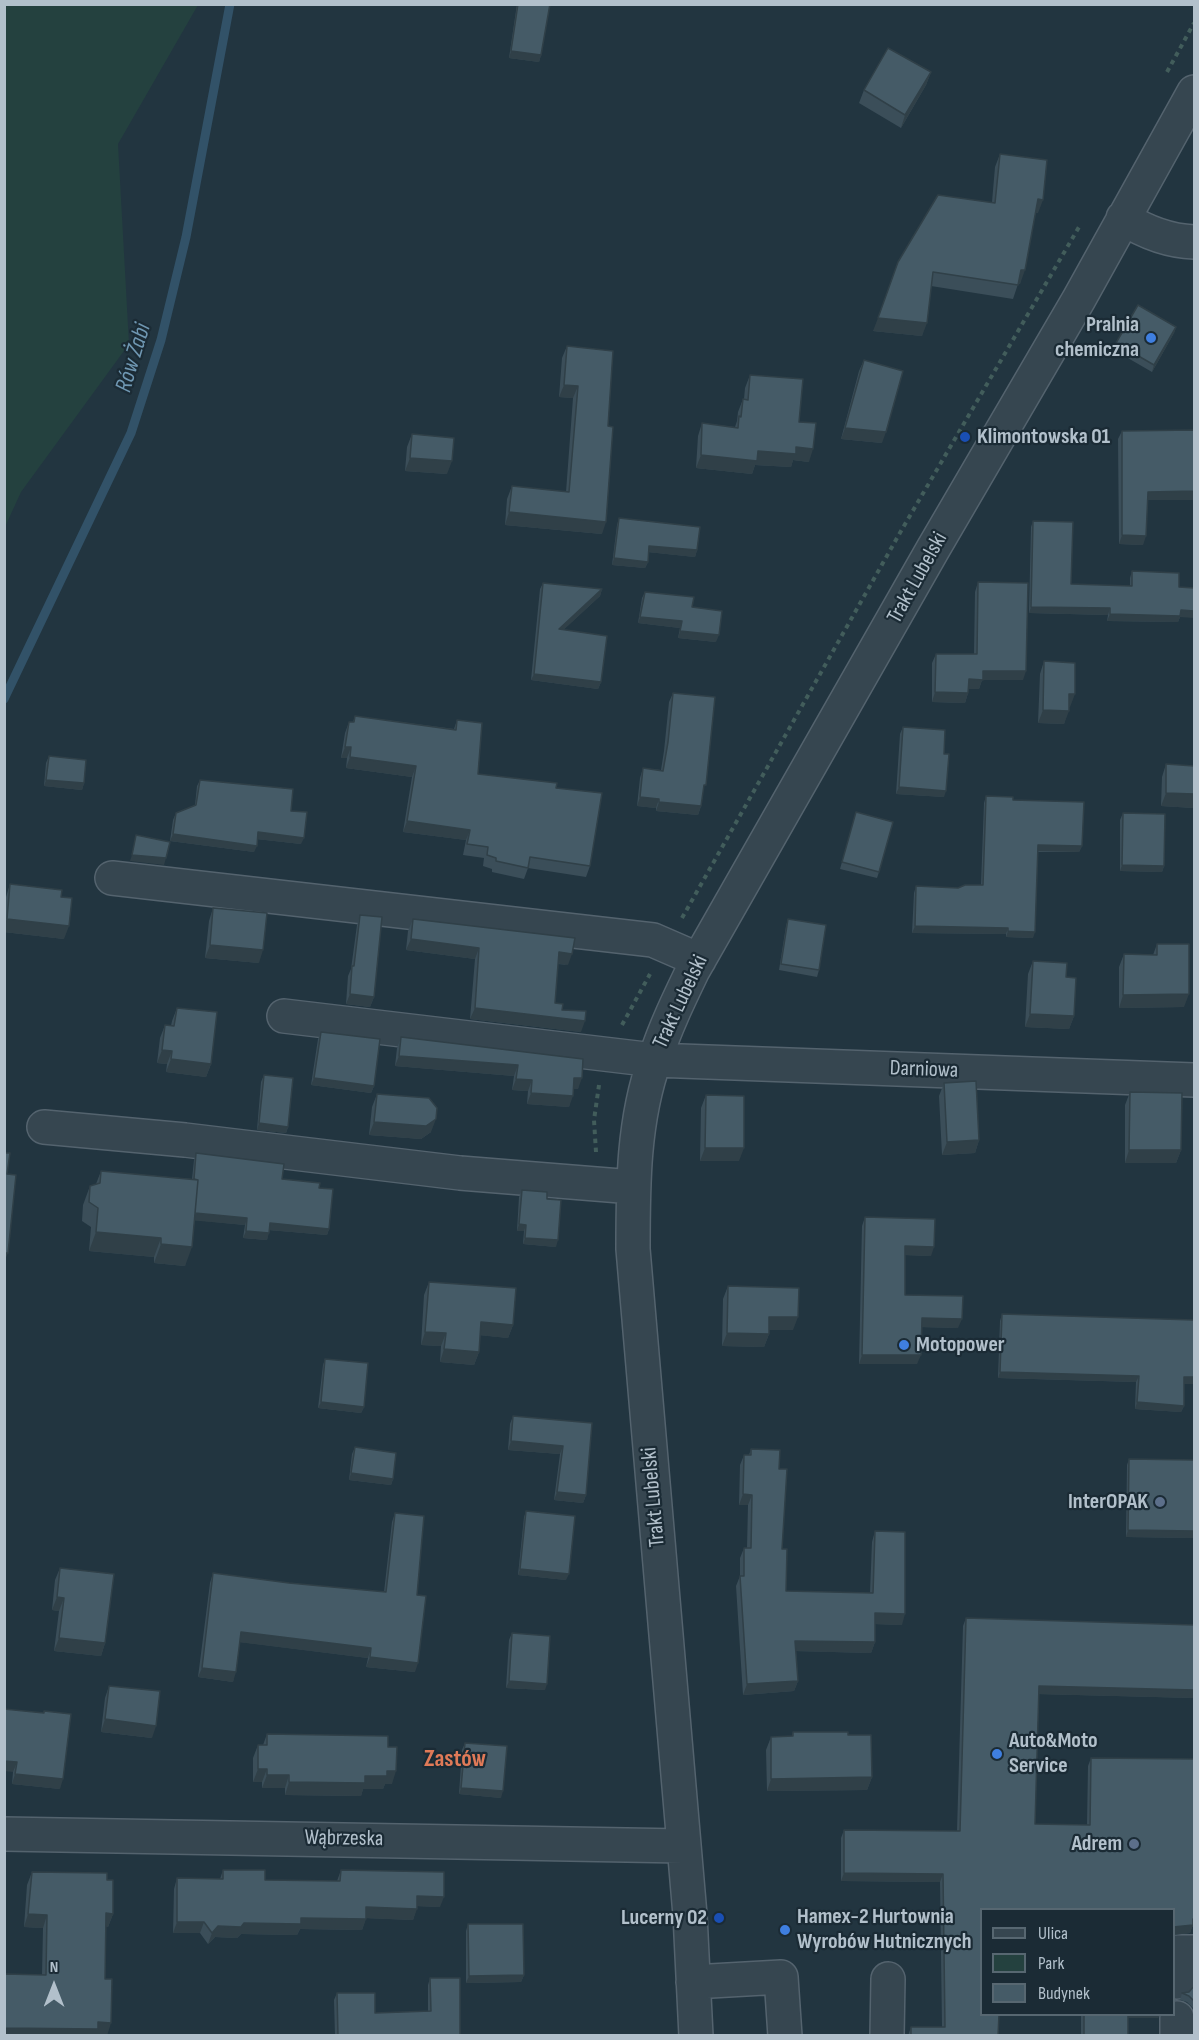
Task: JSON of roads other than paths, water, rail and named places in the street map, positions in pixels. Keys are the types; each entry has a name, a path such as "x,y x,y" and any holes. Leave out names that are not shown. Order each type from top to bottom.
{"street":[{"name":"Trakt Lubelski","path":"696,2036 690,1915 633,1250 633,1186 641,1114 654,1060 676,1005 699,960 933,549 1079,300 1194,92"},
{"path":"1123,218 1168,239 1194,242"},
{"path":"112,878 653,940 699,960"},
{"name":"Darniowa","path":"284,1016 654,1060 1194,1080"},
{"path":"44,1127 185,1140 460,1173 633,1186"},
{"name":"Wąbrzeska","path":"4,1834 683,1845"},
{"path":"1177,1982 1178,1952 1194,1952"},
{"path":"693,1982 781,1977 785,2036"},
{"path":"887,2036 888,1979"}],"waterway":[{"name":"Rów Żabi","path":"4,699 131,433 161,340 186,237 230,4"}],"place":[{"name":"Pralnia chemiczna","path":"1151,338"},
{"name":"Klimontowska 01","path":"965,437"},
{"name":"Motopower","path":"904,1345"},
{"name":"InterOPAK","path":"1160,1502"},
{"name":"Auto&Moto Service","path":"997,1754"},
{"name":"Adrem","path":"1134,1844"},
{"name":"Lucerny 02","path":"719,1918"},
{"name":"Hamex-2 Hurtownia Wyrobów Hutnicznych","path":"785,1930"}],"district":[{"name":"Zastów","path":"455,1760"}]}
